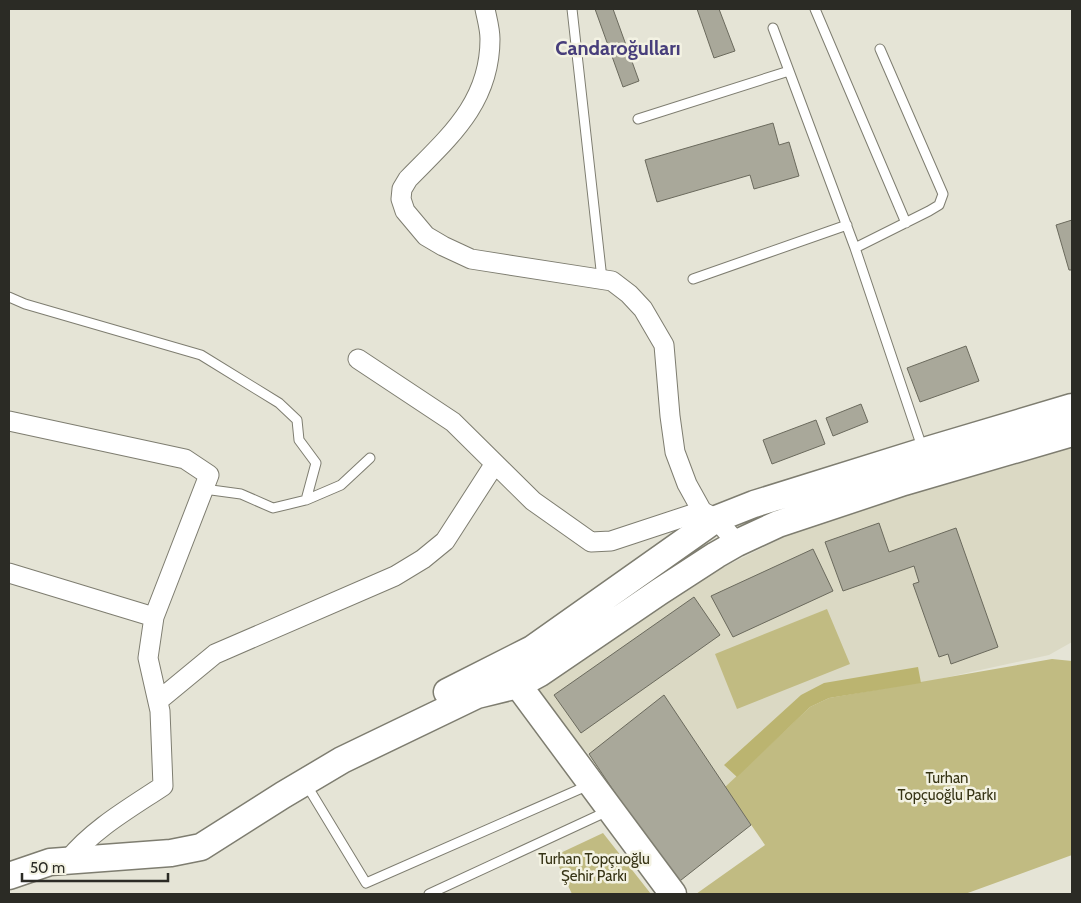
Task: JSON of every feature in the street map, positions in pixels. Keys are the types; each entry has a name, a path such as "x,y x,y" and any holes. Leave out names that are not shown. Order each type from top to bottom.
{"main road":[{"path":"9,876 50,862 171,853 201,847 350,756 477,696 518,685 540,673 659,592 737,543 778,524 927,463 1072,407"},
{"path":"171,853 195,832 232,811 325,749 532,649 709,515 927,463 1072,433"},
{"path":"506,662 518,685 674,894"}],"street":[{"path":"485,9 490,38 488,70 483,86 470,111 408,179 402,189 401,199 405,211 426,236 472,259 612,281 629,294 642,309 664,345 675,452 687,484 709,515 737,543"},
{"path":"358,359 453,422 532,501 591,542 611,541 709,515"},
{"path":"9,421 185,459 209,475 154,616 148,658 160,711 163,786 82,843 68,860"},
{"path":"158,700 215,654 395,576 423,559 445,541 494,465"},
{"path":"9,573 154,616"}],"lane":[{"path":"572,9 602,279"},
{"path":"815,9 906,223"},
{"path":"773,28 855,248 927,463"},
{"path":"855,248 938,205 943,194 880,49"},
{"path":"638,118 789,71"},
{"path":"694,279 847,226"},
{"path":"9,297 25,304 201,354 279,403 297,420 299,440 316,463 306,500"},
{"path":"204,489 241,494 273,508 306,500 341,484 370,458"},
{"path":"305,782 366,883 591,784"},
{"path":"429,894 611,810"}],"shaded area":[{"path":"1072,442 1072,642 1049,655 921,683 829,698 810,707 725,787 751,825 676,884 589,754 584,749 570,745 530,690 694,582 826,516"},
{"path":"918,667 921,683 829,698 810,707 737,777 724,765 801,695 824,683"}],"green space":[{"path":"827,609 850,664 737,709 715,654"},
{"name":"Turhan Topçuoğlu Parkı","path":"1052,659 1072,661 1072,855 965,894 696,894 765,845 725,787 810,707 829,698"},
{"name":"Turhan Topçuoğlu Şehir Parkı","path":"603,833 651,894 572,894 554,856"}],"building":[{"path":"595,9 613,9 639,81 623,87"},
{"path":"697,9 719,9 735,51 714,58"},
{"path":"773,123 779,145 789,142 799,176 754,189 750,175 657,202 645,160"},
{"path":"1072,220 1072,270 1069,270 1056,225"},
{"path":"966,346 979,381 920,402 907,368"},
{"path":"861,404 868,422 833,436 826,418"},
{"path":"816,420 825,444 772,464 763,440"},
{"path":"879,523 889,552 956,528 998,647 951,664 948,654 939,657 913,584 919,582 914,566 843,591 825,542"},
{"path":"813,549 833,591 733,637 711,596"},
{"path":"694,597 720,635 581,733 554,695"},
{"path":"664,695 751,825 676,884 589,754"}],"district":[{"name":"Candaroğulları","path":"618,48"}]}
